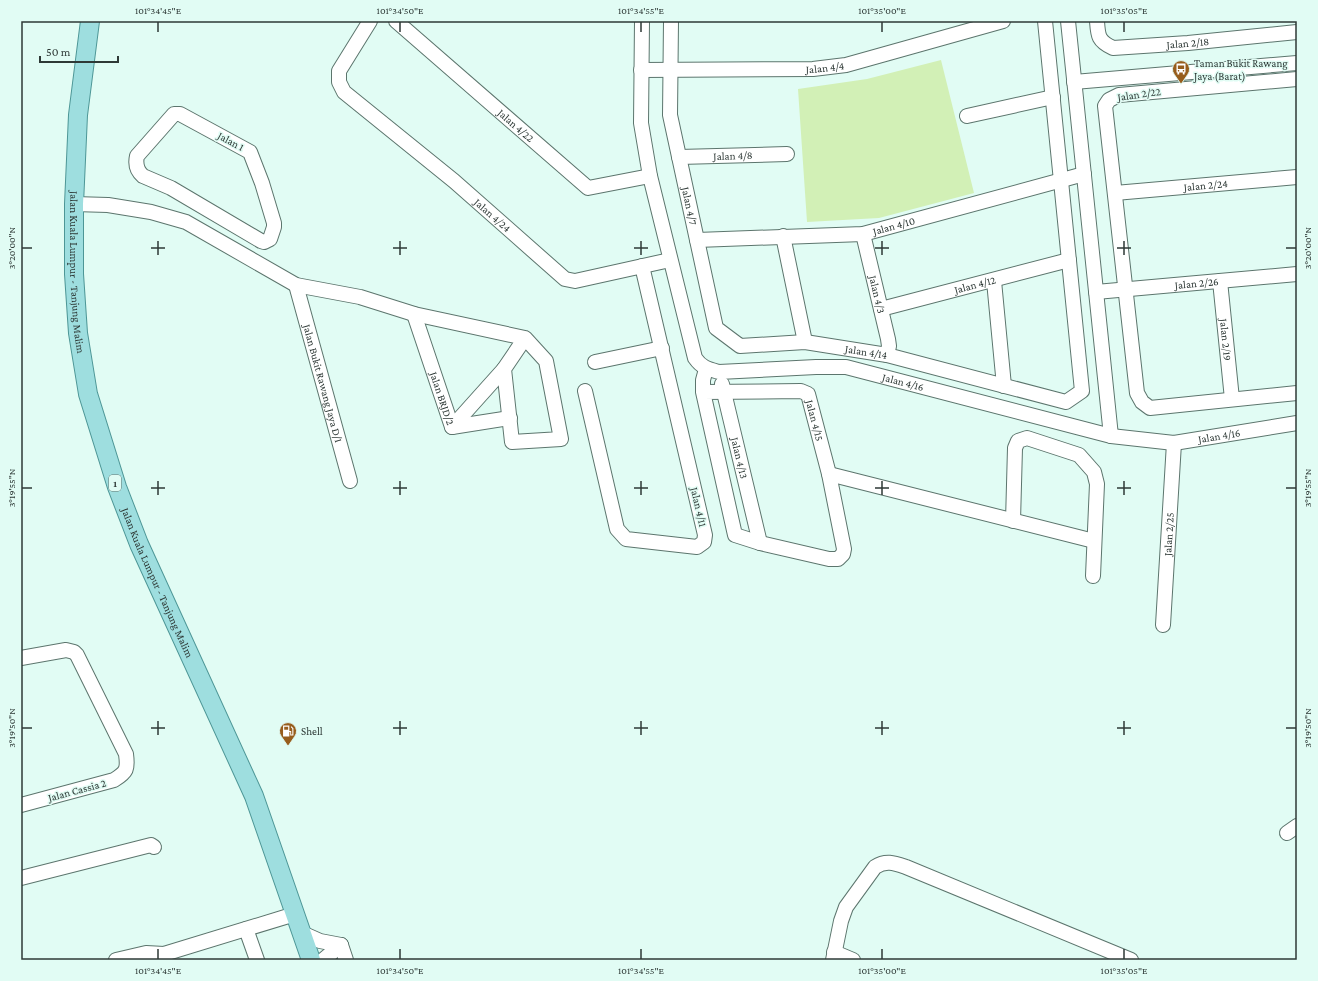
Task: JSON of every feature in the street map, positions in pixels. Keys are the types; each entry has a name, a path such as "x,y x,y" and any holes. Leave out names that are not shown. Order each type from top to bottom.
{"main road":[{"name":"Jalan Kuala Lumpur - Tanjung Malim","path":"90,21 78,115 74,204 74,274 78,333 88,394 123,506 138,544 254,796 311,960"}],"street":[{"name":"Jalan 4/24","path":"370,21 339,71 339,82 344,92 454,180 564,279 575,281 670,260"},
{"name":"Jalan 4/22","path":"396,21 588,188 650,176"},
{"path":"642,21 641,123 650,176 695,358 699,364 713,370 703,380 703,392 735,534 760,543"},
{"name":"Jalan 4/7","path":"671,21 669,69 670,115 716,328 727,337"},
{"name":"Jalan 4/4","path":"641,70 813,69 846,65 1003,21"},
{"path":"1045,21 1069,260"},
{"path":"1068,21 1111,436"},
{"name":"Jalan 2/18","path":"1098,21 1098,36 1104,44 1112,48 1188,43 1297,32"},
{"path":"1074,82 1297,63"},
{"name":"Jalan 2/22","path":"1115,193 1105,106 1108,100 1119,95 1297,79"},
{"path":"967,116 1053,97"},
{"name":"Jalan 1","path":"174,114 180,114 250,152 262,183 274,223 272,236 267,241 261,240 195,203 171,188 143,176 136,165 137,156 174,114"},
{"name":"Jalan 4/8","path":"679,157 787,154"},
{"name":"Jalan 4/10","path":"697,240 863,234 1084,174"},
{"name":"Jalan 2/24","path":"1115,193 1297,177"},
{"path":"1115,193 1137,393 1142,402 1150,408 1297,393"},
{"path":"186,222 195,203"},
{"path":"74,204 108,205 151,212 186,222 296,285 360,297 414,314 525,338 546,361 561,439 512,442 504,368"},
{"name":"Jalan 4/3","path":"863,234 889,346 893,356 893,379"},
{"path":"783,236 805,342"},
{"name":"Jalan 4/12","path":"881,309 994,281 1069,260"},
{"name":"Jalan 4/14","path":"727,337 740,346 805,342 893,356 1066,402 1082,391 1069,260"},
{"name":"Jalan 4/11","path":"585,391 616,529 626,539 697,547 704,542 705,534 642,266"},
{"name":"Jalan 2/26","path":"1096,292 1297,274"},
{"path":"994,281 1004,386"},
{"name":"Jalan 2/19","path":"1220,281 1232,399"},
{"name":"Jalan Bukit Rawang Jaya D/1","path":"296,285 350,481"},
{"name":"Jalan BRJD/2","path":"414,314 452,428 510,418"},
{"path":"452,428 504,368 525,338"},
{"path":"595,362 662,348"},
{"name":"Jalan 4/16","path":"713,370 816,367 846,368 1111,436 1174,443 1297,423"},
{"name":"Jalan 4/13","path":"713,370 723,391 760,543"},
{"name":"Jalan 4/15","path":"703,392 801,391 806,393 809,397 829,474 844,549 843,554 838,559 829,559 760,543"},
{"path":"1013,521 1015,448 1018,441 1027,438 1079,455 1094,472 1097,484 1093,576"},
{"name":"Jalan 2/25","path":"1163,625 1174,443"},
{"path":"829,474 1094,541"},
{"name":"Jalan Cassia 2","path":"21,658 66,650 74,652 77,655 126,754 128,766 123,775 114,780 21,804"},
{"path":"21,878 154,846"},
{"path":"853,960 834,956 841,921 846,906 875,867 882,863 890,862 906,867 1131,960"},
{"path":"116,960 162,957 296,914"},
{"path":"246,929 257,960"},
{"path":"302,934 320,942 341,945"},
{"path":"323,960 341,945"},
{"path":"341,945 346,960"}],"green space":[{"path":"941,60 974,193 879,218 807,222 798,89 867,79"}],"place":[{"name":"Taman Bukit Rawang Jaya (Barat)","path":"1181,84"},
{"name":"Shell","path":"288,746"}]}
